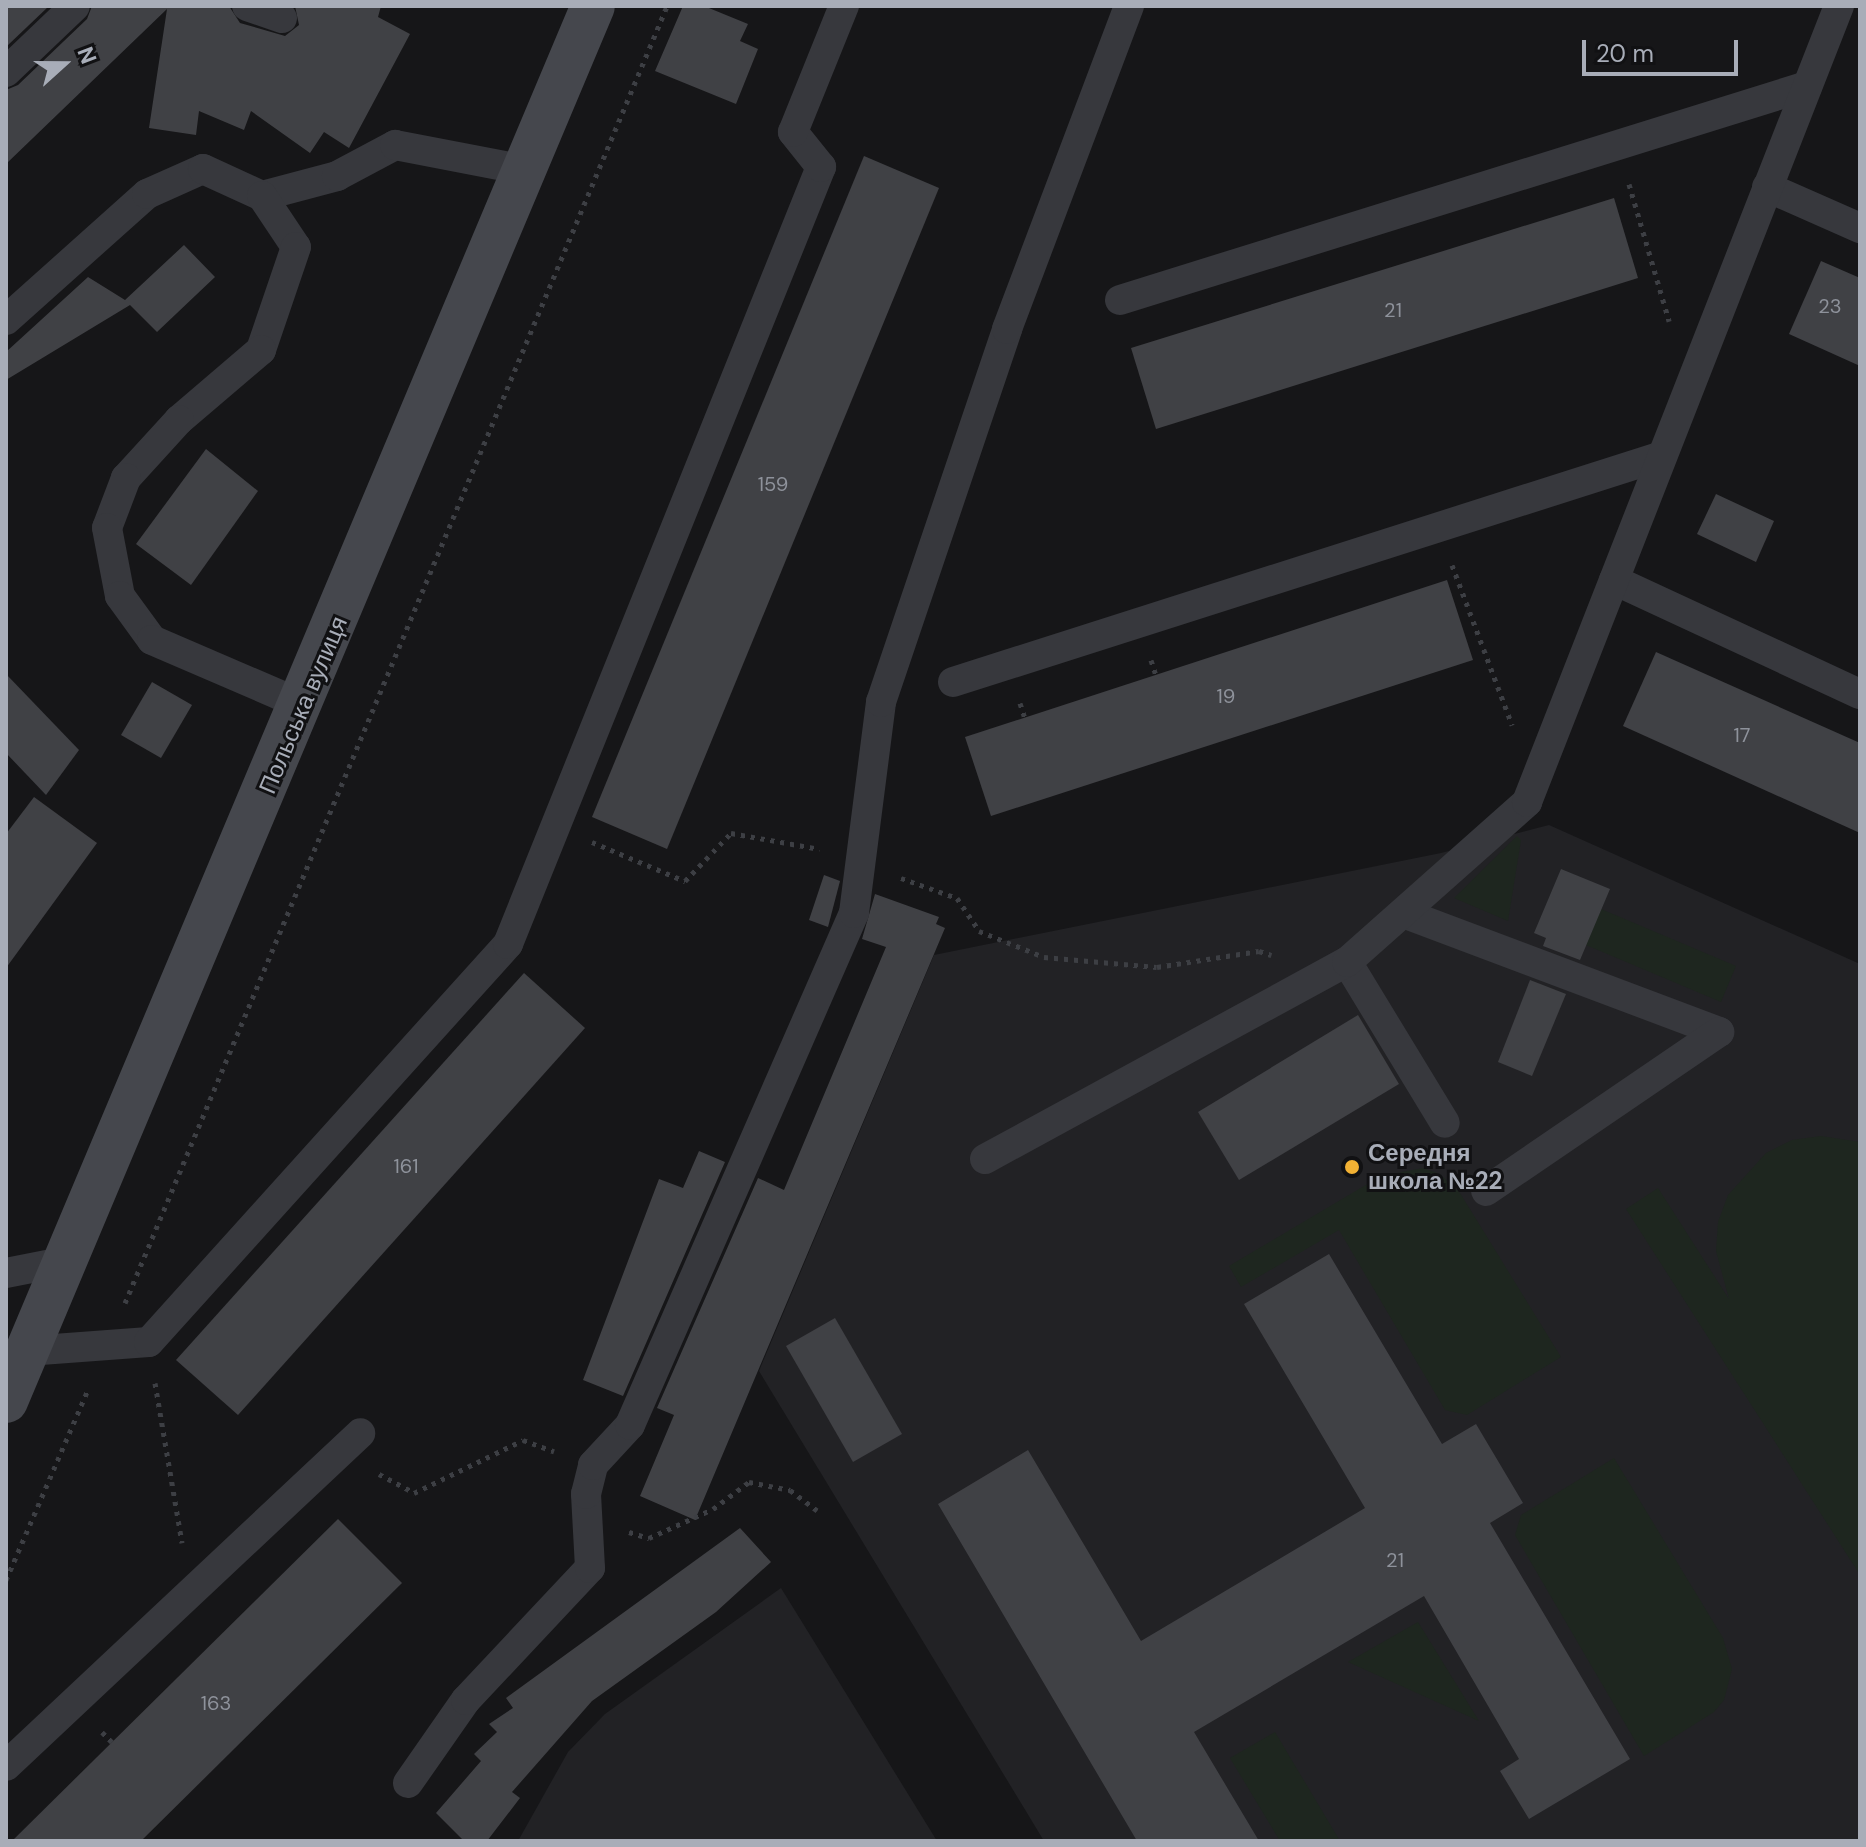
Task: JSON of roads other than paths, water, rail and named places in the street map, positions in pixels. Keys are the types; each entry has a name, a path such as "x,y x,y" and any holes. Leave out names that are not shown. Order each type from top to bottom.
{"street":[{"name":"Польська вулиця","path":"6,1401 62,1262 303,705 593,6"}],"lane":[{"path":"6,72 75,6"},
{"path":"247,6 282,18"},
{"path":"27,1351 149,1342 508,944 821,167 793,132 844,6"},
{"path":"408,1783 466,1700 590,1568 586,1494 593,1465 630,1425 854,913 881,702 1007,329 1129,6"},
{"path":"985,1159 1338,968 1527,802 1839,6"},
{"path":"1120,300 1807,86"},
{"path":"262,196 337,176 395,145 525,170"},
{"path":"6,320 147,194 203,169 262,196 296,247 261,350 179,420 126,478 107,528 120,596 152,640 303,705"},
{"path":"1767,187 1860,228"},
{"path":"953,682 1662,456"},
{"path":"1614,580 1860,694"},
{"path":"1403,913 1719,1032 1486,1191"},
{"path":"1338,968 1445,1123"},
{"path":"6,1273 62,1262"},
{"path":"6,1766 360,1433"}],"place":[{"name":"Середня школа №22","path":"1352,1167"}]}
